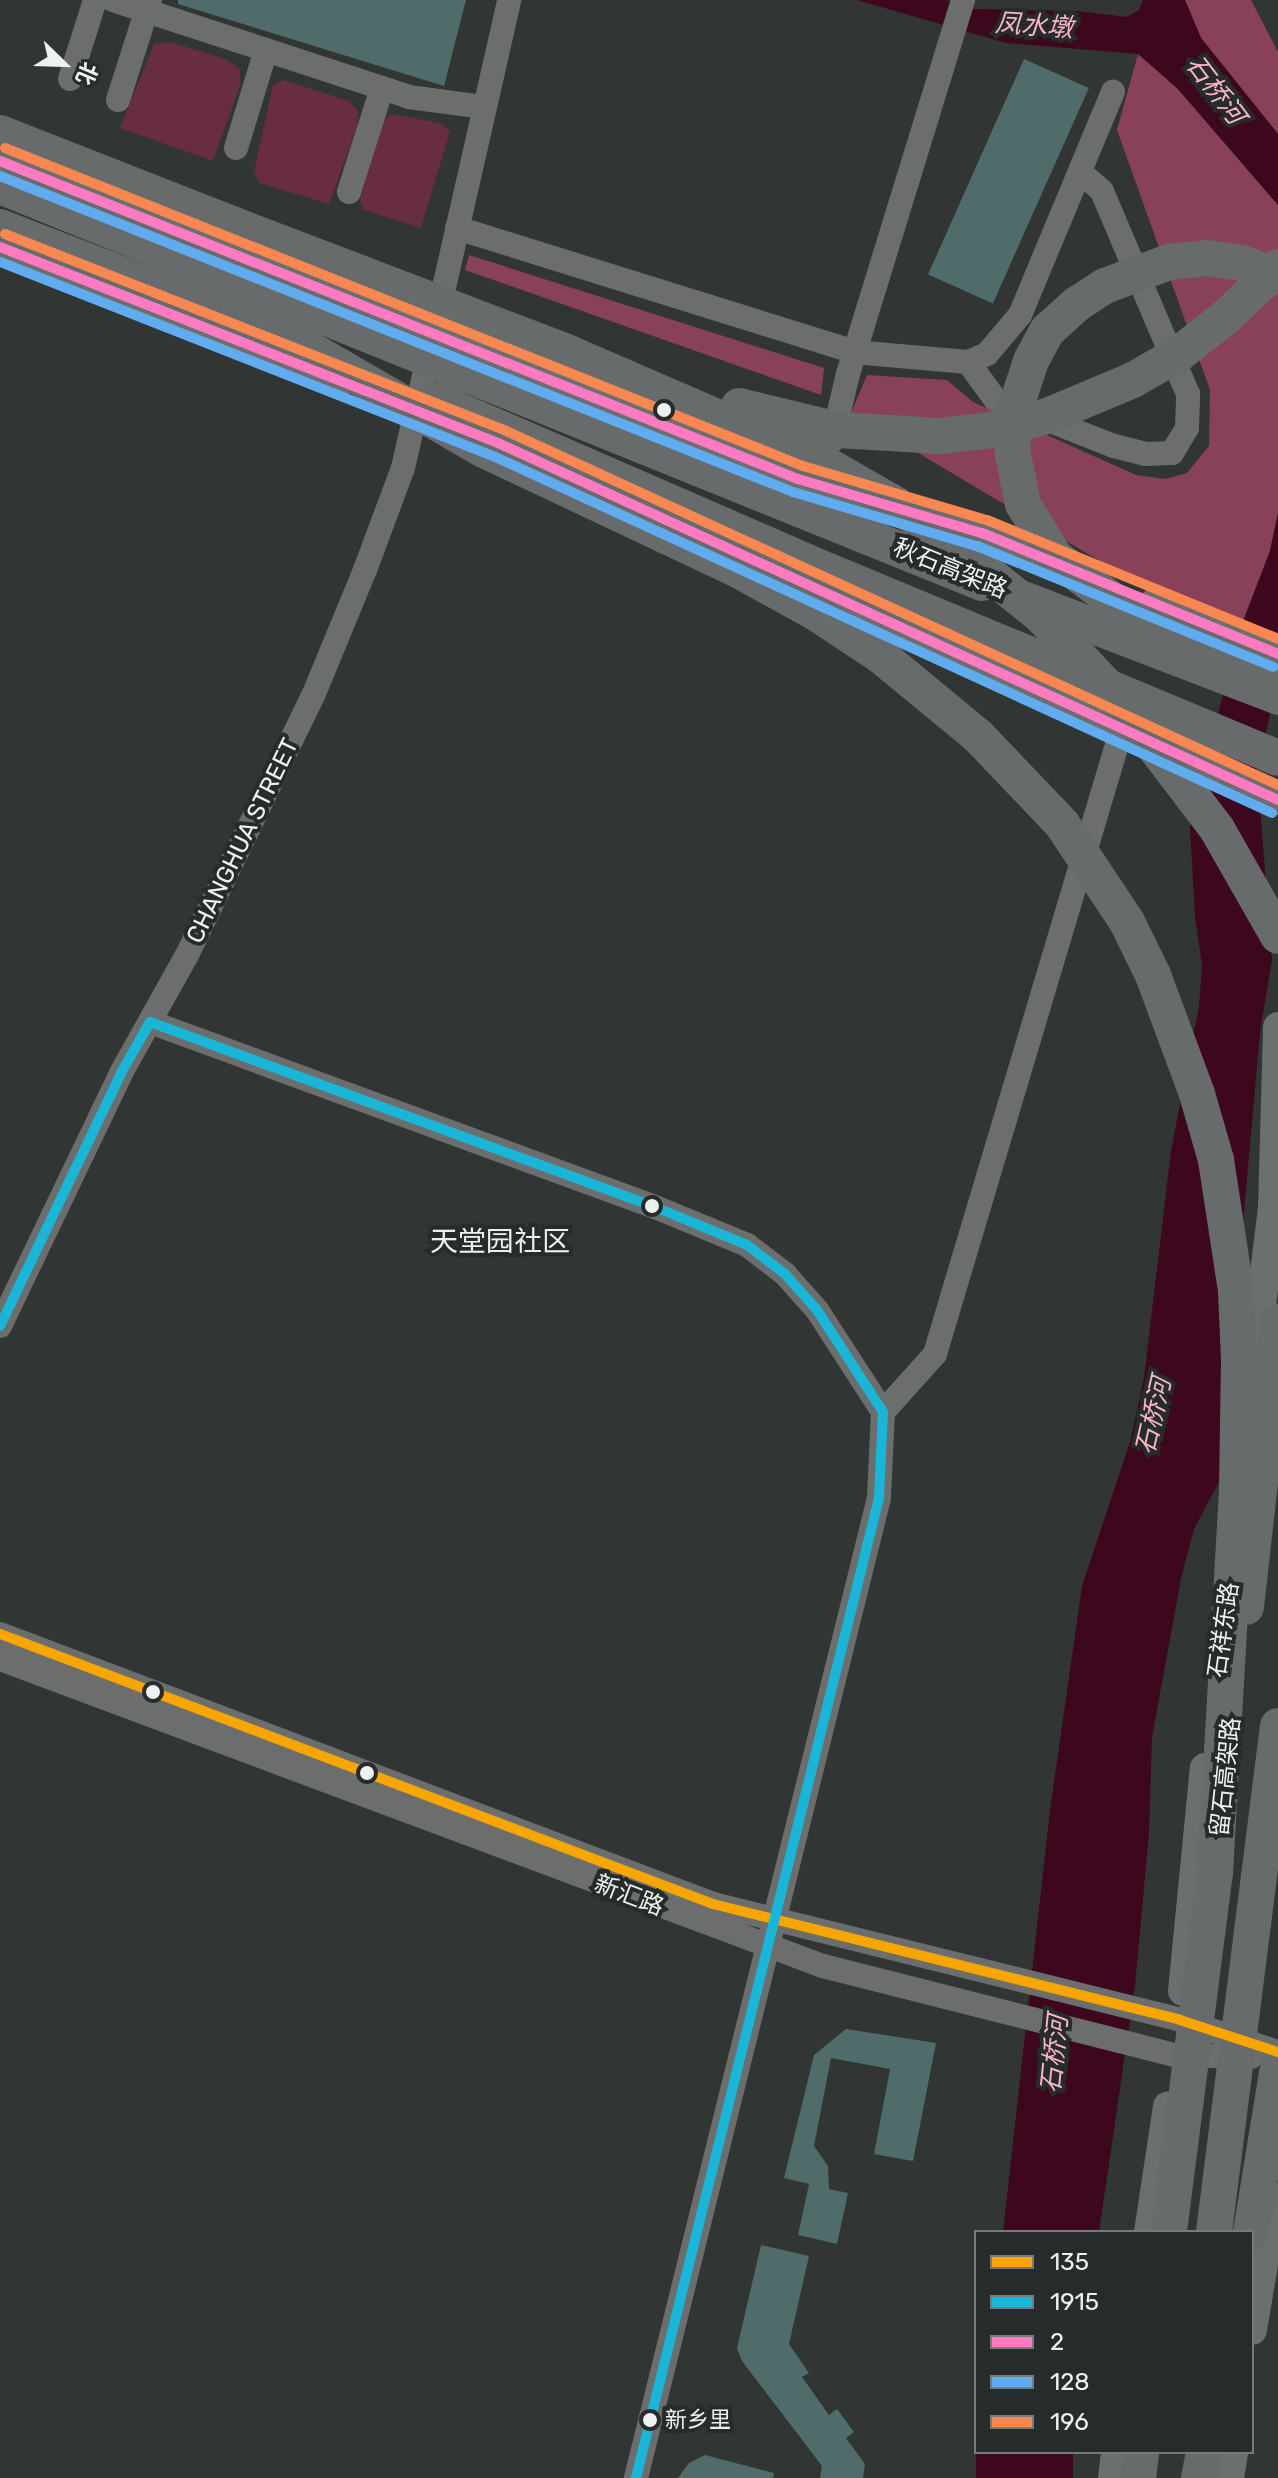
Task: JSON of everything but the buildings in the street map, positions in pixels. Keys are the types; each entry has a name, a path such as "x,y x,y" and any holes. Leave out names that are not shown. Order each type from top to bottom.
{"highway":[{"path":"0,133 569,353 825,464 895,504 1002,583 1076,652 1149,737 1217,829 1278,936"},
{"name":"秋石高架路","path":"0,186 995,588 1278,697"},
{"name":"秋石高架路","path":"0,227 301,344 1278,758"},
{"path":"1278,277 1242,263 1207,258 1169,262 1105,286 1077,304 1047,331 1031,361 1012,419 1013,454 1023,504 1055,557 1112,600 1278,681"},
{"path":"569,353 785,420 897,435 993,430 1093,399 1180,353 1227,316 1278,267"},
{"path":"301,344 484,450 738,570 816,613 881,656 935,698 1020,776 1092,865 1127,922 1153,975 1197,1094 1216,1160 1236,1291 1237,1491 1215,1872"},
{"path":"1220,735 1277,789"},
{"name":"留石高架路","path":"1169,2230 1215,1872 1278,1322"},
{"name":"留石高架路","path":"1214,2230 1278,1726"},
{"path":"1251,2230 1278,2068"},
{"path":"1138,2478 1141,2454"},
{"path":"1182,2478 1185,2454"},
{"path":"1199,2478 1204,2454"}],"main road":[{"path":"0,161 433,335 822,486 982,533 1278,654"},
{"path":"0,247 498,443 1180,755 1277,789"},
{"name":"石祥东路","path":"1149,2230 1176,2055 1202,1796 1240,1503 1273,1208 1278,1027"},
{"path":"1254,2318 1278,2171"},
{"path":"1113,2478 1116,2454"},
{"path":"1229,2478 1233,2454"}],"street":[{"path":"70,79 95,0"},
{"path":"113,0 149,5 266,50 409,97 484,107"},
{"name":"CHANGHUA STREET","path":"0,1326 121,1073 187,955 313,696 403,468 509,0"},
{"path":"822,486 854,352 963,0"},
{"path":"118,100 149,5"},
{"path":"236,148 266,50"},
{"path":"349,192 382,88"},
{"path":"457,228 854,352 968,362 987,354 1020,315 1113,92"},
{"path":"968,362 995,399 1114,446 1145,454 1172,453 1187,428 1188,394 1102,191 1080,172"},
{"path":"883,1412 935,1354 1122,728"},
{"path":"150,1022 655,1207 747,1245 785,1274 817,1310 883,1412 879,1498 636,2478"},
{"name":"新汇路","path":"0,1634 713,1904 1180,2020 1278,2055"},
{"name":"新汇路","path":"0,1659 823,1966 1176,2055 1278,2055"}],"shaded area":[{"path":"1185,0 1251,0 1278,52 1278,134 1201,38"},
{"path":"171,42 227,60 240,69 240,86 213,161 120,128 154,44"},
{"path":"1138,54 1176,87 1278,205 1278,513 1270,551 1242,624 1120,573 851,413 867,375 947,380 973,402 1136,475 1165,479 1187,473 1209,446 1210,390 1117,130"},
{"path":"284,80 349,101 358,111 357,127 329,204 260,183 254,172 273,85"},
{"path":"391,114 440,123 450,131 421,228 364,210 360,200 382,122"},
{"path":"469,255 824,368 821,395 465,270"}],"water":[{"path":"857,0 945,0 974,9 1078,11 1127,17 1139,10 1143,0 1185,0 1201,38 1278,134 1278,205 1178,89 1138,54 1006,43"},
{"name":"石桥河","path":"1278,513 1278,681 1257,769 1272,959 1260,1033 1220,1480 1194,1529 1181,1579 1152,1737 1149,1833 1135,1986 1099,2230 1003,2230 1050,1810 1082,1586 1130,1442 1144,1378 1171,1151 1199,1006 1202,965 1195,916 1190,828 1237,637 1270,551"},
{"path":"976,2454 1073,2454 1073,2478 976,2478"}],"transit line":[{"name":"196","path":"5,148 803,466 987,520 1278,639"},
{"name":"2","path":"0,161 798,479 982,533 1278,654"},
{"name":"128","path":"0,176 793,492 977,546 1273,667"},
{"name":"196","path":"5,234 504,430 1278,785"},
{"name":"2","path":"0,247 498,443 1278,800"},
{"name":"128","path":"0,262 493,456 1272,813"},
{"name":"1915","path":"150,1022 655,1207 747,1245 785,1274 817,1310 883,1412 879,1498 636,2478"},
{"name":"1915","path":"0,1326 121,1073 150,1022"},
{"name":"135","path":"0,1634 713,1904 1180,2020 1278,2052"}],"place":[{"name":"新乡里","path":"650,2420"}],"district":[{"name":"天堂园社区","path":"500,1242"}],"water label":[{"name":"凤水墩","path":"1034,26"}]}
